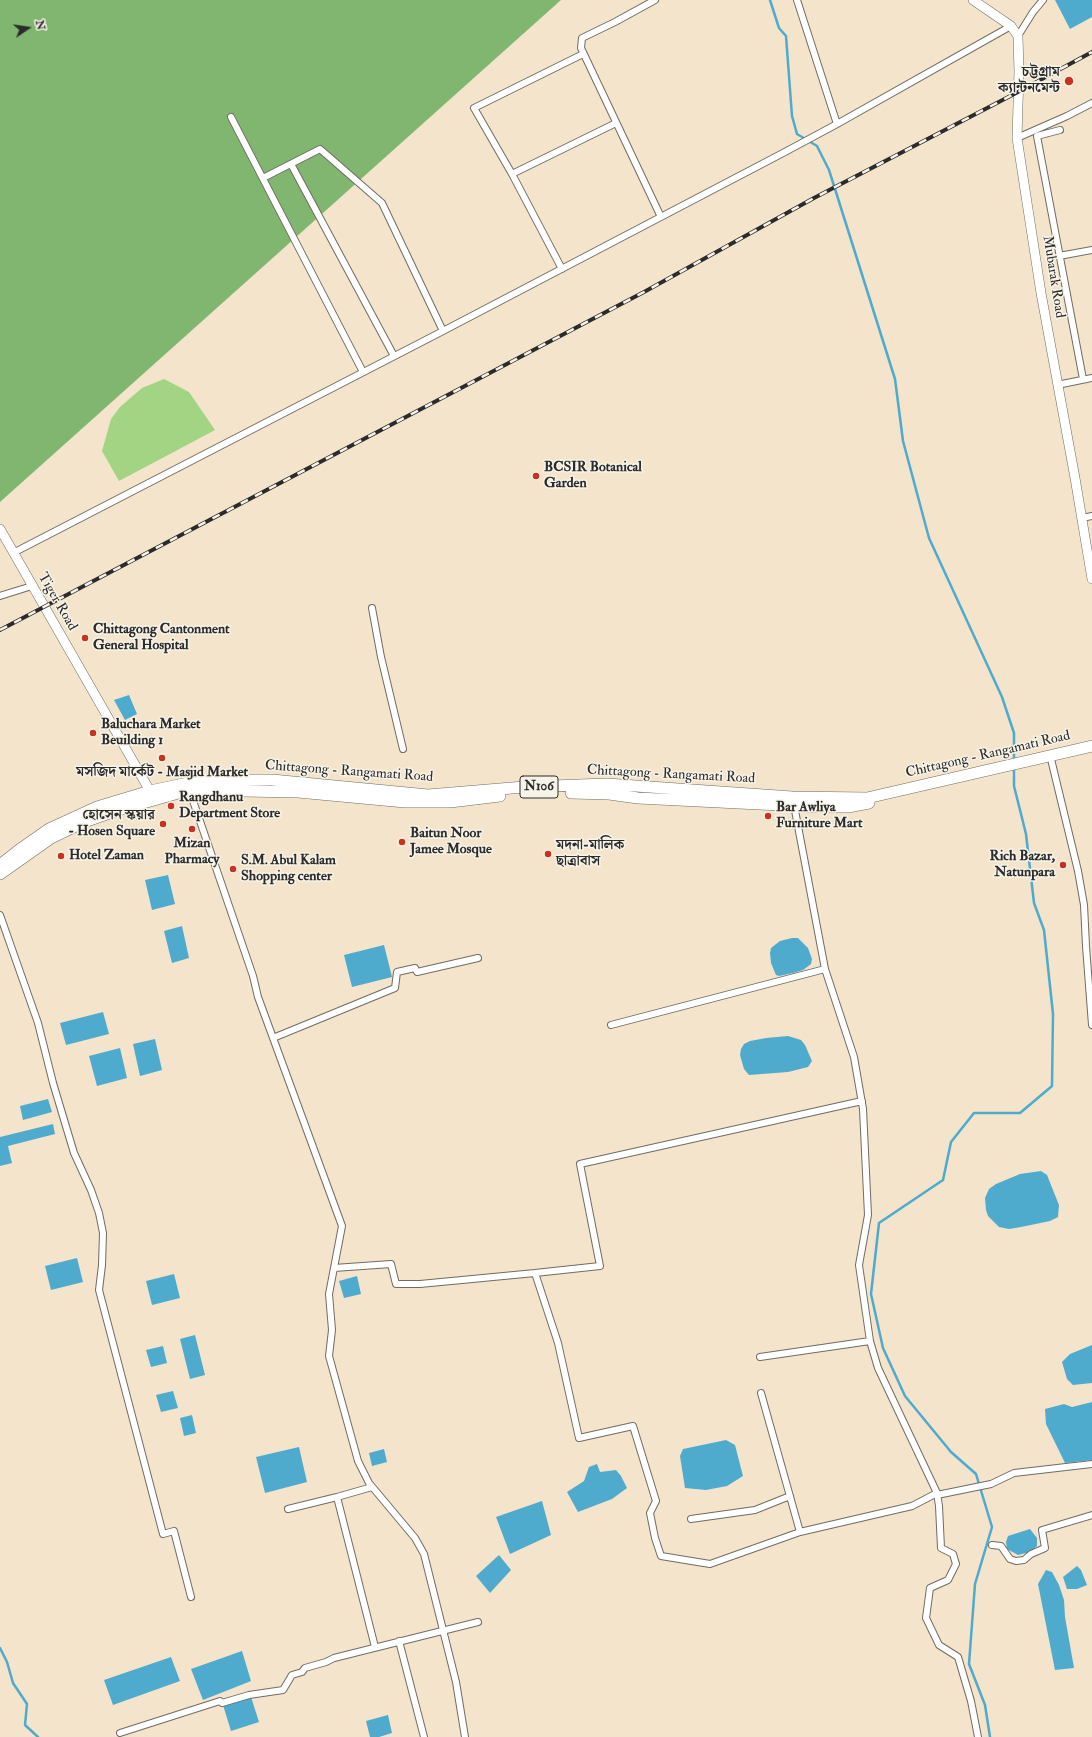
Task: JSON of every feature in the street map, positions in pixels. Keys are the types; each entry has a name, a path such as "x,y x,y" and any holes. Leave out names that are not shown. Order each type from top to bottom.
{"highway":[{"name":"Chittagong - Rangamati Road","path":"0,865 19,850 55,826 97,807 150,791 189,787 232,780 272,780 428,795 524,787 607,784 793,802 867,798 1051,758 1092,746"},
{"name":"Chittagong - Rangamati Road","path":"1051,758 1092,754"},
{"name":"Chittagong - Rangamati Road","path":"0,874 51,838 78,825 115,811 189,787"}],"street":[{"path":"655,0 582,38 581,48 661,217"},
{"path":"797,0 837,124"},
{"path":"973,0 1011,26 1018,36 1033,12 1043,0"},
{"path":"13,553 443,331 819,134 1011,26"},
{"name":"Mubarak Road","path":"1018,36 1019,72 1017,138 1041,293 1092,579"},
{"path":"562,269 512,174 474,108 584,54"},
{"path":"1017,138 1067,116 1092,103"},
{"path":"231,118 363,372"},
{"path":"512,174 616,123"},
{"path":"1060,130 1037,136 1083,379"},
{"path":"263,178 320,149 382,203 443,331"},
{"path":"291,164 394,356"},
{"path":"1059,256 1092,250"},
{"path":"1057,385 1092,378"},
{"path":"1082,518 1092,516"},
{"name":"Tiger Road","path":"0,529 150,791"},
{"path":"0,596 32,586"},
{"path":"372,608 381,657 403,749"},
{"path":"1051,758 1078,870 1084,905 1092,1025"},
{"path":"189,787 253,976 258,997 342,1226 329,1294 332,1330 329,1356 358,1461 372,1487 415,1538 424,1554 456,1682 465,1737"},
{"path":"793,802 825,969 854,1057 862,1101 868,1214 859,1265 870,1341 878,1368 937,1494 939,1506 940,1548 953,1554 956,1564 948,1580 930,1588 926,1618 939,1645 958,1657 971,1701 978,1737"},
{"path":"0,915 38,1023 52,1083 74,1153 91,1190 99,1213 103,1232 102,1265 99,1290 163,1534 174,1531 190,1597"},
{"path":"273,1038 394,988 397,972 415,968 416,972 478,958"},
{"path":"611,1025 825,969"},
{"path":"334,1268 391,1264 396,1284 420,1284 600,1266 580,1164 862,1101"},
{"path":"536,1273 558,1343 579,1438 633,1426 656,1501 650,1513 654,1538 661,1556 710,1564 800,1532 912,1506 937,1494 991,1484 1014,1473 1092,1464"},
{"path":"760,1357 870,1341"},
{"path":"761,1393 800,1532"},
{"path":"288,1509 372,1487"},
{"path":"691,1519 755,1510 790,1496"},
{"path":"338,1497 375,1647"},
{"path":"992,1545 1001,1546 1006,1557 1010,1559 1016,1561 1024,1560 1031,1554 1045,1548 1042,1530 1092,1515"},
{"path":"120,1733 220,1701 222,1703 249,1696 283,1690 292,1675 302,1672 305,1668 334,1658 478,1622"},
{"path":"399,1641 424,1737"}],"green space":[{"path":"0,0 561,0 0,502"},
{"path":"164,379 189,392 215,430 119,481 102,451 111,419 120,407 142,388"}],"water":[{"path":"1055,0 1092,0 1092,17 1070,29"},
{"path":"129,695 137,714 125,720 114,700"},
{"path":"168,875 175,904 152,910 145,880"},
{"path":"182,926 189,958 172,963 164,931"},
{"path":"798,938 808,948 812,959 811,964 803,970 779,976 776,975 771,963 771,948 780,941"},
{"path":"384,945 392,977 352,987 344,955"},
{"path":"103,1012 109,1034 66,1045 60,1023"},
{"path":"788,1036 801,1040 805,1045 812,1061 808,1067 788,1072 749,1075 744,1069 740,1055 744,1044 750,1041 766,1038"},
{"path":"155,1039 162,1070 140,1076 133,1044"},
{"path":"120,1048 127,1078 97,1086 89,1056"},
{"path":"48,1099 52,1112 23,1120 20,1106"},
{"path":"53,1124 55,1134 8,1146 12,1163 0,1166 0,1137"},
{"path":"1041,1171 1047,1175 1059,1205 1058,1217 1050,1221 1021,1227 1009,1229 999,1227 988,1216 986,1210 985,1198 989,1189 996,1184 1020,1174"},
{"path":"77,1258 83,1282 51,1290 45,1266"},
{"path":"174,1274 180,1298 152,1305 146,1281"},
{"path":"357,1276 361,1294 344,1298 339,1281"},
{"path":"195,1335 205,1375 190,1379 180,1339"},
{"path":"1092,1345 1092,1383 1073,1385 1067,1379 1062,1362 1070,1354"},
{"path":"163,1346 167,1363 151,1367 146,1350"},
{"path":"173,1391 178,1408 161,1412 156,1395"},
{"path":"1092,1402 1092,1460 1065,1463 1046,1424 1045,1409 1064,1404 1072,1407"},
{"path":"192,1415 196,1433 184,1436 180,1418"},
{"path":"726,1440 735,1445 743,1476 727,1486 706,1490 685,1488 680,1456 683,1449"},
{"path":"299,1447 307,1482 265,1493 256,1457"},
{"path":"384,1449 387,1462 372,1466 369,1453"},
{"path":"597,1464 600,1472 616,1470 627,1488 612,1499 578,1512 567,1492 584,1481 589,1467"},
{"path":"542,1501 551,1535 510,1554 496,1517"},
{"path":"1030,1529 1037,1538 1037,1546 1030,1552 1018,1555 1007,1549 1006,1542 1008,1536"},
{"path":"499,1555 511,1570 490,1593 476,1576"},
{"path":"1077,1566 1081,1570 1087,1585 1077,1589 1067,1589 1063,1577"},
{"path":"1046,1570 1052,1572 1059,1585 1064,1600 1065,1617 1074,1668 1055,1670 1038,1584"},
{"path":"242,1651 251,1681 203,1700 191,1669"},
{"path":"171,1657 180,1681 113,1705 104,1680"},
{"path":"251,1697 259,1722 231,1731 223,1705"},
{"path":"388,1715 392,1733 379,1737 370,1737 366,1721"}],"waterway":[{"path":"770,0 779,28 786,36 792,116 797,134 817,146 829,170 895,379 903,441 929,538 1002,697 1014,733 1014,762"},
{"path":"990,1737 985,1705 969,1664 975,1584 992,1527 976,1474 951,1452 905,1396 883,1348 871,1294 879,1223 943,1180 951,1142 974,1113 1020,1113 1052,1086 1053,1014 1044,930 1034,903 1026,834 1014,786 1014,767"},
{"path":"0,1648 7,1662 13,1683 27,1704 25,1725 38,1737"}],"railway":[{"path":"0,630 644,292 814,198 1092,52"}],"place":[{"name":"চট্টগ্রাম ক্যান্টনমেন্ট","path":"1069,81"},
{"name":"BCSIR Botanical Garden","path":"536,476"},
{"name":"Chittagong Cantonment General Hospital","path":"85,638"},
{"name":"Baluchara Market Beuilding 1","path":"93,733"},
{"name":"মসজিদ মার্কেট - Masjid Market","path":"162,758"},
{"name":"Rangdhanu Department Store","path":"171,806"},
{"name":"Bar Awliya Furniture Mart","path":"768,816"},
{"name":"হোসেন স্কয়ার - Hosen Square","path":"163,824"},
{"name":"Mizan Pharmacy","path":"192,829"},
{"name":"Baitun Noor Jamee Mosque","path":"402,842"},
{"name":"মদনা-মালিক ছাত্রাবাস","path":"548,854"},
{"name":"Hotel Zaman","path":"61,856"},
{"name":"Rich Bazar, Natunpara","path":"1063,865"},
{"name":"S.M. Abul Kalam Shopping center","path":"233,869"}]}
